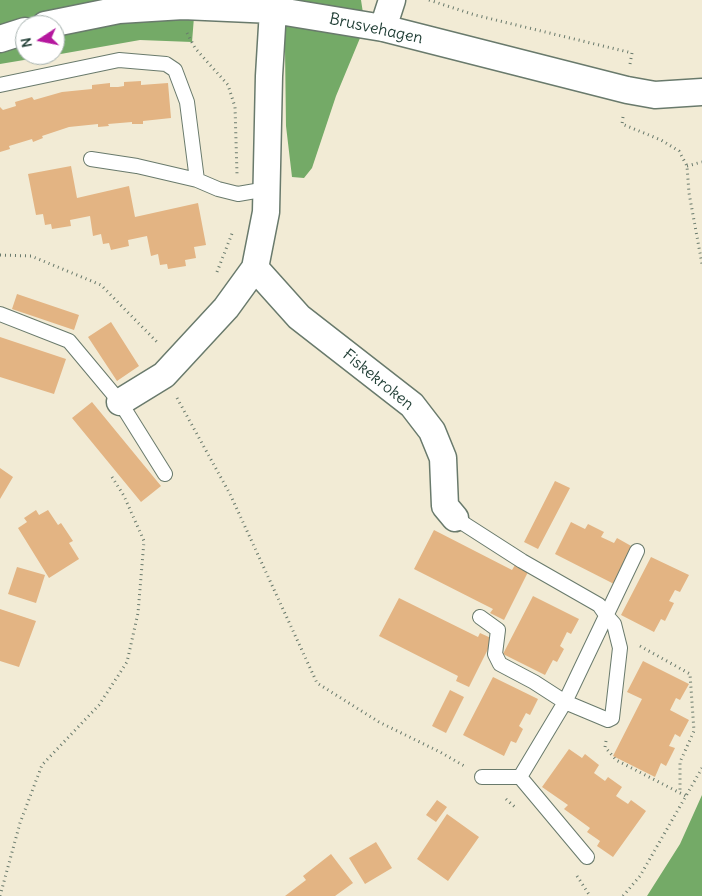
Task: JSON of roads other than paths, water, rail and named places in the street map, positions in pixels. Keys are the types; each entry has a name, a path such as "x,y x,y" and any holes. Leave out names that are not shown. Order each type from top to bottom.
{"street":[{"path":"383,28 392,0"},
{"name":"Brusvehagen","path":"65,21 119,10 183,6 273,10 383,28 626,90 654,95 702,92"},
{"path":"120,402 164,375 226,308 255,268 266,212 269,76 273,10"},
{"path":"0,39 15,34"},
{"name":"Fiskekroken","path":"255,268 283,302 299,317 412,405 432,431 443,458 445,506 455,518"}],"lane":[{"path":"0,85 119,60 166,64 175,70 187,102 198,180"},
{"path":"91,159 137,166 198,180 218,189 238,194 267,189"},
{"path":"0,314 69,341 120,402 166,474"},
{"path":"455,518 522,561 599,605 614,624 620,648 618,682 612,718 608,720 565,702 534,682 500,664 495,654 498,630 480,617"},
{"path":"520,777 565,702 637,552"},
{"path":"482,777 520,777"},
{"path":"520,777 586,857"}]}
